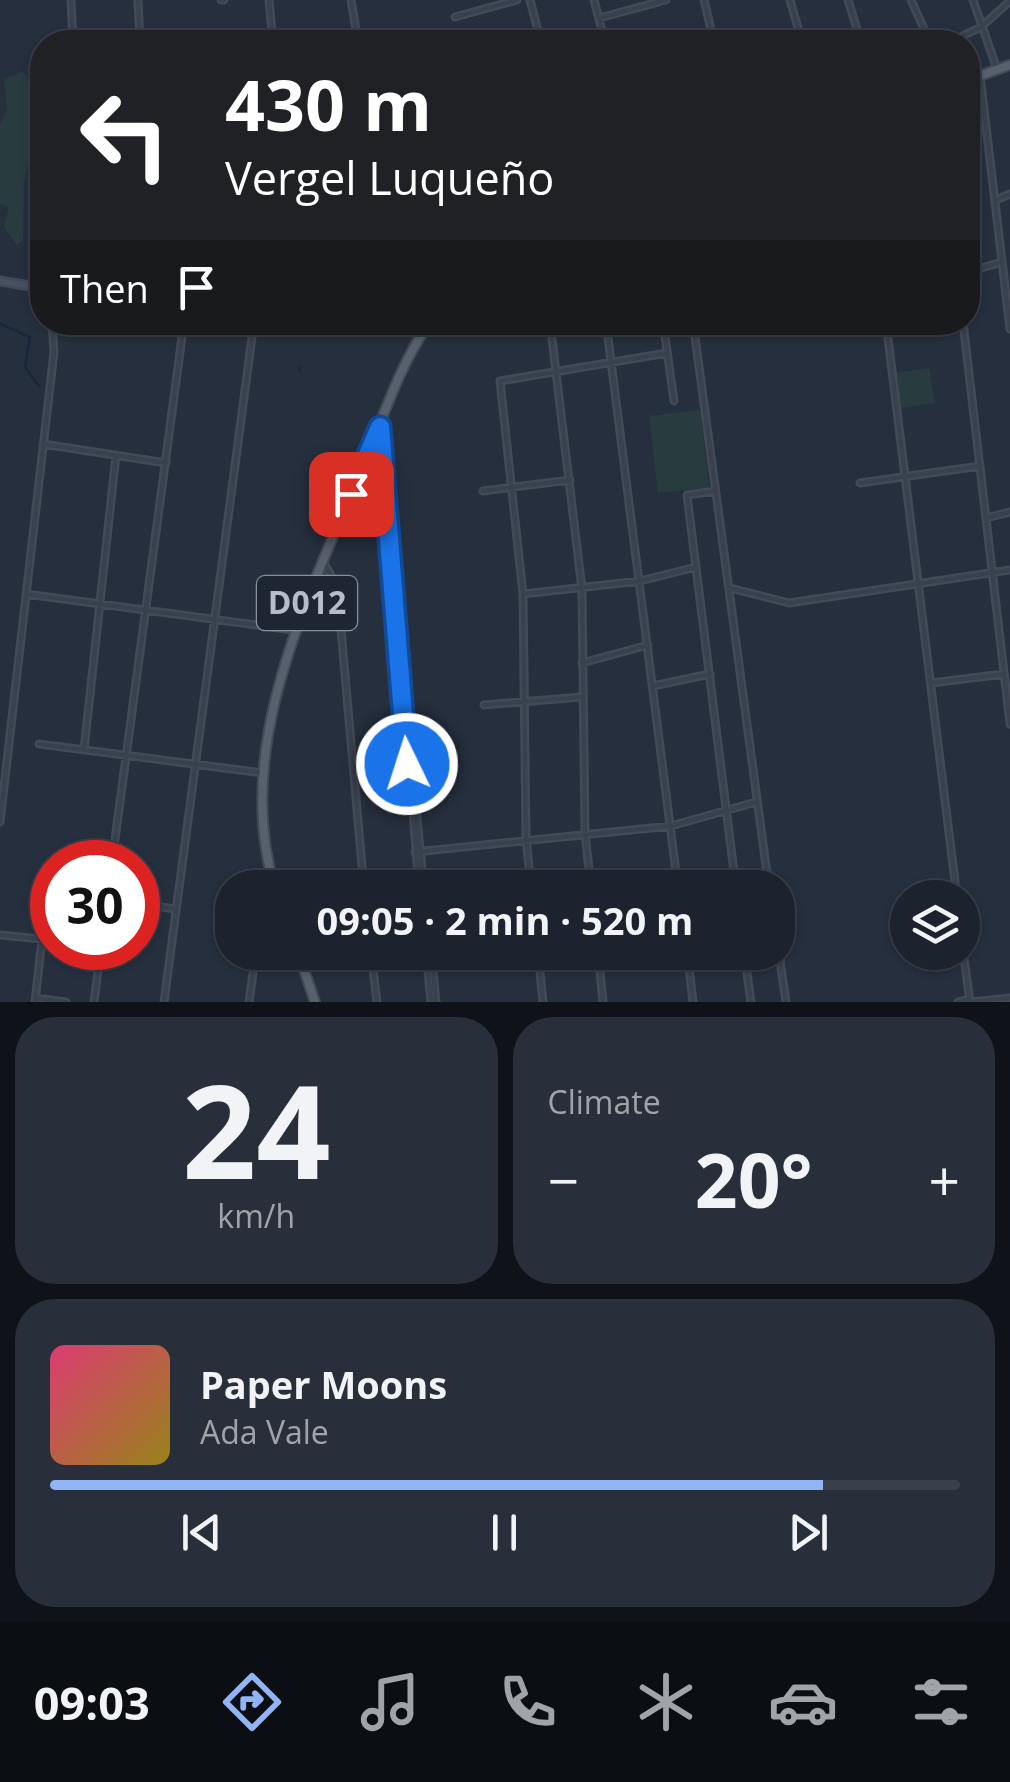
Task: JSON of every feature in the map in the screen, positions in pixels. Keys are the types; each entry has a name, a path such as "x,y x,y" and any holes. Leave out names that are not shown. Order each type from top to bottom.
{"main road":[{"path":"980,75 1010,64"},
{"path":"0,282 30,286"},
{"name":"D012","path":"271,870 264,838 264,773 272,724 298,630 403,369 423,335"},
{"path":"304,970 315,1002"}],"street":[{"path":"70,0 72,30"},
{"path":"138,0 139,30"},
{"path":"269,0 272,30"},
{"path":"351,0 356,30"},
{"path":"455,17 517,0"},
{"path":"530,0 538,30"},
{"path":"594,0 602,30"},
{"path":"599,18 666,0"},
{"path":"704,0 711,30"},
{"path":"790,0 799,30"},
{"path":"848,0 857,30"},
{"path":"911,0 925,30"},
{"path":"973,0 997,69"},
{"path":"975,30 1010,0"},
{"path":"980,75 1010,329"},
{"path":"995,200 1010,194"},
{"path":"980,268 1010,256"},
{"path":"0,822 53,335"},
{"path":"115,840 182,335"},
{"path":"164,1002 252,335"},
{"path":"552,335 582,589 581,697 589,870"},
{"path":"608,335 676,870"},
{"path":"665,335 674,401"},
{"path":"695,335 765,870"},
{"path":"888,335 955,880"},
{"path":"965,335 1010,724"},
{"path":"529,870 522,702 524,594 500,381 667,353"},
{"path":"380,427 420,870"},
{"path":"43,444 166,463"},
{"path":"84,750 116,455"},
{"path":"860,483 980,466"},
{"path":"483,490 570,480"},
{"path":"715,491 687,495 733,870"},
{"path":"986,518 1010,512"},
{"path":"323,562 337,585 362,870"},
{"path":"524,594 640,581 696,567"},
{"path":"728,587 789,604 1010,570"},
{"path":"26,594 298,630"},
{"path":"582,663 648,645"},
{"path":"653,686 710,674"},
{"path":"931,683 1004,674"},
{"path":"484,705 581,697"},
{"path":"39,744 264,773"},
{"path":"418,851 526,837 670,826 756,802"},
{"path":"160,907 176,909"},
{"path":"0,935 30,938"},
{"path":"39,970 36,1000 66,1002"},
{"path":"94,1002 98,970"},
{"path":"374,970 377,1002"},
{"path":"431,970 434,1002"},
{"path":"540,970 543,1002"},
{"path":"600,970 603,1002"},
{"path":"689,970 693,1002"},
{"path":"747,970 751,1002"},
{"path":"781,970 786,1002"},
{"path":"966,970 970,1001"},
{"path":"250,1002 253,973"},
{"path":"958,1002 1010,998"}],"green space":[{"path":"22,72 27,76 30,106 23,240 17,245 4,227 9,207 0,204 0,125 7,109 4,79"},
{"path":"929,368 935,403 901,408 896,373"},
{"path":"700,410 709,487 658,493 649,416"}],"waterway":[{"path":"0,324 30,337 25,367 39,386"}],"route":[{"path":"351,494 380,427 407,764"}]}
